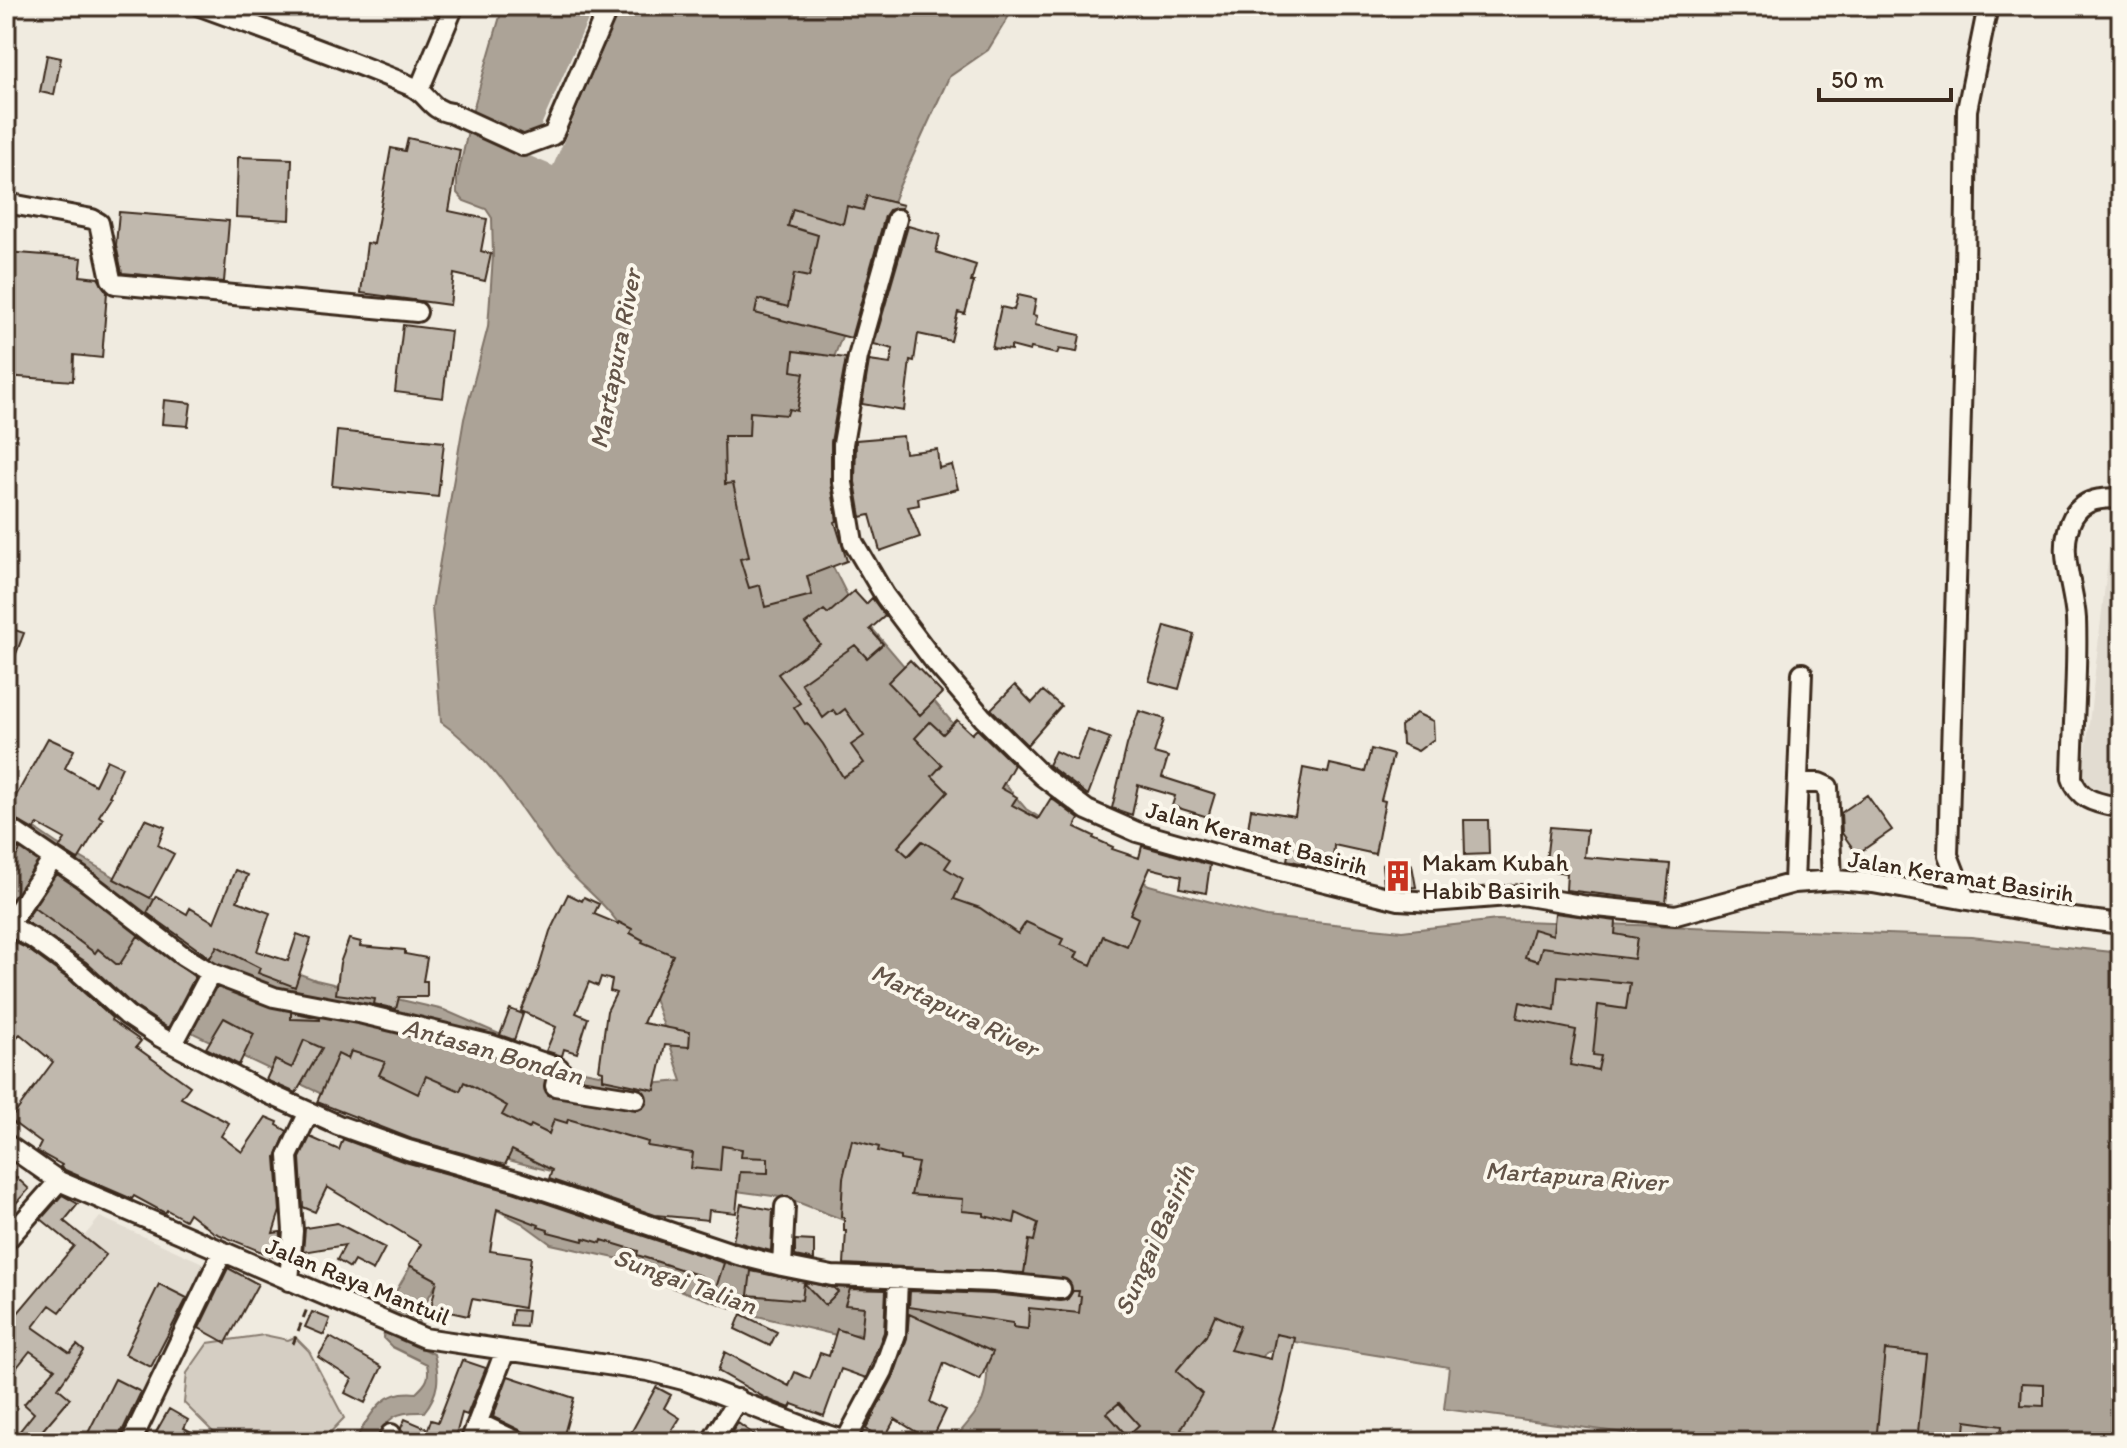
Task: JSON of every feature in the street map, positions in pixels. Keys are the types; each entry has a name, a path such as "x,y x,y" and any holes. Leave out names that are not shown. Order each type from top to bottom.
{"street":[{"path":"200,6 419,90 439,111 451,113 523,146 553,135 609,6"},
{"path":"419,90 454,6"},
{"path":"1965,899 1948,855 1967,110 1988,6"},
{"path":"6,203 92,219 99,223 111,279 115,284 417,312"},
{"name":"Jalan Keramat Basirih","path":"897,219 858,357 845,428 843,483 853,542 862,562 885,596 934,661 983,718 1063,793 1087,810 1137,832 1399,900 1432,902 1521,895 1587,906 1676,915 1794,883 1832,880 1873,883 2121,924"},
{"path":"2121,498 2087,502 2075,514 2065,546 2076,617 2072,778 2085,799 2121,808"},
{"path":"1794,883 1802,673"},
{"path":"1798,783 1819,783 1828,787 1832,880"},
{"path":"6,826 211,973 274,997 363,1014 492,1045 559,1068 555,1086 636,1099"},
{"path":"53,859 7,924 79,972 127,1015 173,1044 258,1089 338,1125 738,1255 782,1266 832,1276 1061,1289"},
{"path":"173,1044 211,973"},
{"path":"289,1281 293,1231 288,1156 309,1112"},
{"name":"Jalan Raya Mantuil","path":"6,1144 59,1181 424,1338 648,1371 738,1399 815,1437 848,1441"},
{"path":"6,1241 59,1181"},
{"path":"782,1266 785,1207"},
{"path":"138,1439 222,1253"},
{"path":"848,1441 883,1371 896,1334 898,1278"},
{"path":"470,1442 505,1351"},
{"path":"711,1442 738,1399"},
{"path":"478,1423 518,1442"}],"path":[{"path":"293,1344 313,1291"}],"shaded area":[{"path":"2121,447 2121,799 2081,793"},
{"path":"100,1217 205,1264 123,1442 6,1442 6,1331"},
{"path":"264,1335 288,1340 295,1337 309,1351 344,1418 321,1442 223,1442 184,1403 187,1373 208,1343"}],"water":[{"path":"503,6 1015,6 988,50 949,77 898,189 814,410 815,531 852,605 1026,809 1149,885 1266,917 1402,931 1497,920 1971,937 2121,953 2121,1442 1693,1442 1444,1409 1449,1367 1290,1341 1266,1352 1251,1375 1234,1423 1221,1442 952,1442 984,1397 987,1360 941,1332 836,1335 749,1314 667,1286 624,1260 551,1244 497,1210 474,1204 455,1211 440,1278 420,1312 416,1345 434,1354 437,1377 433,1398 424,1412 393,1417 374,1442 354,1442 385,1400 394,1395 416,1393 427,1380 427,1364 392,1347 383,1338 391,1300 425,1241 437,1211 447,1197 468,1189 521,1195 771,1276 843,1288 905,1284 912,1278 907,1258 859,1226 787,1198 707,1187 607,1186 402,1132 195,1034 6,907 6,809 56,843 251,956 316,980 444,1010 584,1071 648,1084 682,1081 647,979 618,923 604,905 562,865 490,767 441,722 432,608 464,419 488,327 493,256 492,218 486,209 464,201 457,193 457,180 472,113"}],"pier":[{"path":"594,6 622,6 553,166 465,128 520,136 539,130"}],"building":[{"path":"47,55 61,58 54,95 40,92"},
{"path":"408,138 460,150 449,211 487,219 481,251 491,254 485,281 454,274 450,305 361,293 367,243 374,244 391,148 405,151"},
{"path":"238,157 292,159 290,220 236,217"},
{"path":"867,196 903,205 902,208 889,210 885,216 851,338 755,313 758,299 788,307 794,274 809,277 818,235 788,226 793,209 843,224 847,206 863,210"},
{"path":"119,212 229,221 224,282 122,273 116,245"},
{"path":"908,226 940,235 936,252 976,265 965,314 958,312 951,341 918,334 914,361 910,360 904,411 862,404 869,361 890,364 893,349 874,344"},
{"path":"6,252 82,258 80,276 98,278 107,292 102,358 74,355 73,381 6,376"},
{"path":"1018,295 1036,299 1035,325 1080,335 1077,352 1059,349 1057,354 1011,346 1011,350 992,348 1001,307 1014,310"},
{"path":"403,325 451,331 443,398 395,392"},
{"path":"794,351 846,358 831,442 831,483 835,522 847,561 807,576 812,595 765,607 760,585 749,588 740,559 749,557 733,483 725,484 724,436 749,436 750,412 787,415 789,409 797,411 804,373 792,371"},
{"path":"164,400 191,403 188,426 162,424"},
{"path":"337,431 444,442 438,497 332,486"},
{"path":"903,436 905,453 937,449 939,468 952,465 958,489 918,498 919,505 908,507 920,537 880,551 870,515 861,517 855,482 856,440"},
{"path":"854,591 866,604 872,598 885,616 870,629 883,644 867,658 855,645 801,683 823,718 833,710 837,715 845,709 864,736 851,745 864,763 843,777 823,744 794,707 800,703 778,674 820,644 805,624 824,610 828,614"},
{"path":"1165,626 1194,634 1179,689 1149,681"},
{"path":"6,627 24,633 7,677 6,677"},
{"path":"910,660 942,693 920,715 888,682"},
{"path":"1015,685 1032,703 1043,691 1061,706 1027,745 991,709"},
{"path":"1139,711 1165,719 1154,753 1168,757 1162,777 1215,794 1208,817 1172,806 1175,796 1138,785 1132,815 1112,808 1127,745"},
{"path":"1416,713 1433,721 1434,739 1418,751 1402,744 1401,726"},
{"path":"957,720 972,734 977,729 1014,765 1001,788 1017,797 1012,805 1038,819 1051,798 1079,819 1075,827 1112,849 1139,858 1142,846 1210,865 1206,893 1180,888 1182,876 1150,868 1130,914 1138,918 1127,946 1103,936 1091,965 1075,958 1078,952 1060,945 1063,939 1026,922 1018,934 980,908 954,899 963,879 945,868 951,859 922,841 908,856 898,847 948,792 932,776 942,765 915,738 930,722 943,734"},
{"path":"1088,730 1110,738 1088,795 1048,765 1055,751 1076,761"},
{"path":"48,738 74,750 65,768 95,785 107,760 122,767 111,797 99,816 103,819 78,860 59,848 65,839 38,824 34,830 6,814"},
{"path":"1371,749 1393,755 1381,800 1385,801 1375,854 1334,845 1333,861 1305,858 1304,864 1287,860 1289,850 1246,842 1251,809 1295,816 1303,768 1328,773 1330,764 1365,772"},
{"path":"1867,795 1892,830 1857,854 1842,833 1841,813"},
{"path":"145,819 165,827 158,845 174,854 150,898 114,879"},
{"path":"1464,820 1488,820 1489,854 1465,855"},
{"path":"1550,827 1587,830 1584,857 1670,864 1666,902 1566,890 1567,873 1545,870"},
{"path":"8,842 20,850 6,872 6,845"},
{"name":"Makam Kubah Habib Basirih","path":"1394,857 1412,865 1416,887 1384,884 1382,865"},
{"path":"235,870 248,875 237,901 270,913 257,951 288,961 297,934 311,939 295,987 258,973 260,968 217,946 210,958 147,913 156,896 187,914 190,908 214,922"},
{"path":"568,894 599,904 594,914 619,922 632,929 630,933 642,942 673,955 643,1023 690,1032 689,1047 665,1045 655,1090 603,1079 603,1071 599,1070 607,1011 616,993 610,991 612,980 601,977 598,986 589,982 576,1013 588,1018 577,1053 564,1049 562,1056 546,1051 556,1027 521,1011 550,931"},
{"path":"34,908 95,953 98,949 116,964 120,964 138,936 195,977 168,1028 134,1006 86,962 25,921"},
{"path":"1555,913 1616,921 1615,934 1637,938 1634,959 1542,947 1538,961 1525,957 1533,929 1553,935"},
{"path":"6,938 26,948 71,981 111,1020 141,1041 136,1047 190,1086 181,1098 229,1123 221,1136 242,1152 266,1117 278,1122 277,1125 287,1131 276,1157 280,1211 273,1233 281,1232 279,1259 213,1232 189,1213 185,1220 134,1196 132,1199 65,1170 60,1167 62,1165 37,1151 41,1143 10,1120 53,1062 20,1034 6,1048"},
{"path":"349,939 361,942 360,946 405,950 405,954 427,958 423,981 427,981 427,997 399,997 396,1009 374,1004 375,999 336,994 340,963"},
{"path":"1558,976 1630,983 1626,1009 1598,1005 1593,1055 1601,1056 1598,1070 1570,1065 1576,1030 1517,1018 1520,1002 1555,1010"},
{"path":"510,1009 523,1014 514,1040 500,1035"},
{"path":"291,1012 320,1018 320,1020 291,1019"},
{"path":"224,1018 254,1034 239,1065 206,1048"},
{"path":"304,1040 322,1048 296,1093 266,1080 275,1060 292,1068"},
{"path":"351,1051 385,1062 379,1075 418,1094 426,1076 460,1091 464,1082 507,1106 502,1115 529,1129 531,1125 549,1134 554,1119 567,1123 568,1119 648,1142 647,1146 693,1153 691,1168 720,1171 722,1146 742,1149 741,1157 768,1158 768,1173 740,1172 736,1213 709,1210 708,1220 655,1215 549,1179 552,1170 512,1150 505,1165 412,1139 317,1102 338,1054 348,1059"},
{"path":"310,1137 339,1150 343,1139 405,1162 513,1192 724,1263 714,1294 697,1289 701,1276 637,1255 638,1251 602,1240 601,1243 584,1238 583,1241 548,1232 539,1225 497,1209 490,1251 531,1257 524,1308 472,1299 468,1316 431,1308 437,1280 409,1265 421,1244 327,1187 315,1212 303,1207 300,1158"},
{"path":"852,1140 879,1147 878,1151 900,1157 900,1160 918,1163 911,1195 963,1199 962,1211 984,1213 984,1216 1014,1223 1016,1213 1038,1223 1034,1241 1029,1240 1024,1273 844,1264 846,1231 844,1217 841,1217 843,1178"},
{"path":"16,1177 29,1189 6,1214 6,1188"},
{"path":"62,1195 78,1204 64,1221 106,1255 60,1312 50,1305 33,1327 70,1353 77,1345 84,1351 58,1388 70,1398 41,1432 53,1442 11,1442 34,1413 24,1404 55,1369 30,1351 6,1381 6,1327 74,1246 41,1219"},
{"path":"741,1204 773,1210 771,1251 733,1241"},
{"path":"337,1223 385,1248 373,1271 354,1261 350,1268 337,1260 345,1245 303,1252 305,1228"},
{"path":"795,1240 814,1241 814,1260 795,1256"},
{"path":"228,1268 258,1284 226,1343 199,1328"},
{"path":"751,1271 834,1288 838,1292 825,1305 804,1283 802,1300 748,1295"},
{"path":"159,1284 187,1298 151,1367 125,1354"},
{"path":"850,1289 886,1290 884,1332 866,1378 841,1369 824,1416 767,1399 718,1371 725,1352 789,1386 795,1372 810,1379 820,1353 829,1356 837,1329 861,1337 864,1307 845,1305"},
{"path":"910,1291 993,1294 1060,1301 1067,1300 1073,1291 1079,1291 1078,1296 1081,1296 1079,1313 1029,1308 1028,1329 1013,1327 1013,1323 909,1307"},
{"path":"513,1310 528,1311 526,1327 511,1326"},
{"path":"312,1312 330,1319 324,1335 305,1327"},
{"path":"741,1314 777,1332 770,1346 735,1329"},
{"path":"909,1314 993,1352 980,1380 944,1363 930,1402 946,1410 931,1441 895,1419 884,1439 866,1429 894,1375 907,1338"},
{"path":"1215,1315 1240,1326 1230,1350 1271,1359 1276,1334 1295,1338 1271,1435 1264,1433 1260,1442 1242,1442 1220,1434 1214,1442 1206,1442 1181,1429 1202,1394 1176,1371 1206,1336"},
{"path":"330,1337 382,1367 365,1403 345,1393 352,1379 318,1357"},
{"path":"1885,1350 1926,1354 1917,1442 1876,1442"},
{"path":"462,1360 486,1368 467,1415 462,1413 455,1439 458,1442 401,1442 405,1419 428,1429 431,1420 438,1422"},
{"path":"508,1376 574,1398 562,1442 532,1442 526,1433 493,1417"},
{"path":"115,1379 141,1392 117,1442 97,1442 86,1437"},
{"path":"2022,1383 2044,1384 2044,1406 2021,1405"},
{"path":"656,1387 671,1395 664,1408 680,1418 665,1442 626,1442"},
{"path":"1119,1403 1139,1425 1127,1436 1107,1413"},
{"path":"169,1409 188,1420 184,1428 210,1442 174,1442 156,1432"},
{"path":"1966,1421 2002,1426 2000,1442 1964,1442"},
{"path":"738,1423 764,1442 725,1442"}],"place":[{"name":"Makam Kubah Habib Basirih","path":"1398,876"}],"water label":[{"name":"Martapura River","path":"615,359"},
{"name":"Martapura River","path":"955,1010"},
{"name":"Antasan Bondan","path":"493,1051"},
{"name":"Martapura River","path":"1576,1176"},
{"name":"Sungai Basirih","path":"1154,1240"},
{"name":"Sungai Talian","path":"685,1281"}]}
